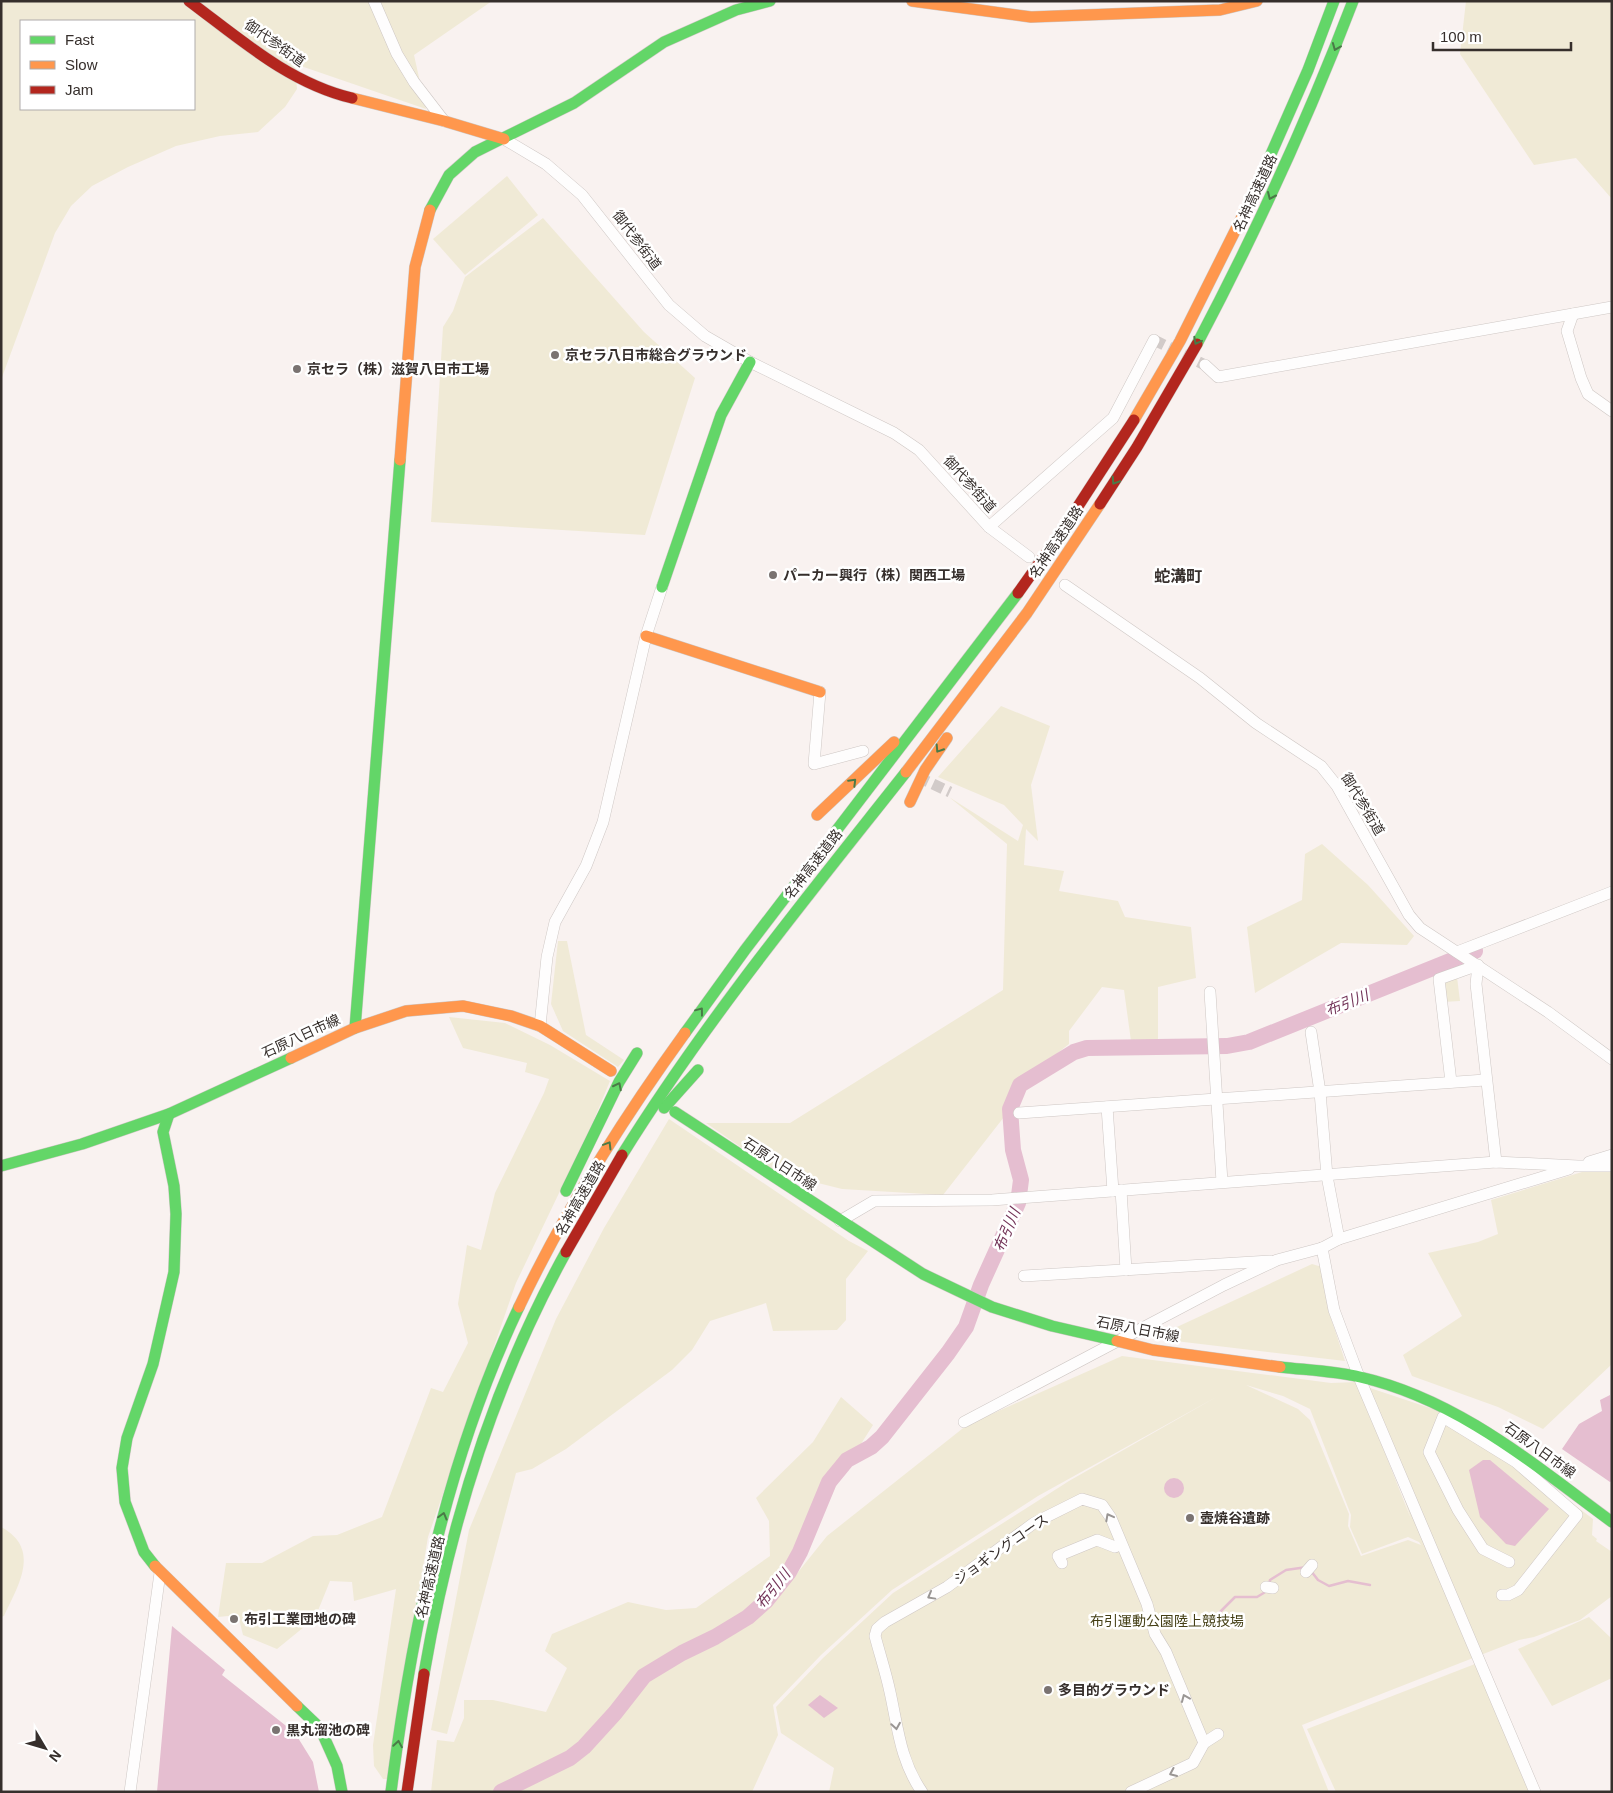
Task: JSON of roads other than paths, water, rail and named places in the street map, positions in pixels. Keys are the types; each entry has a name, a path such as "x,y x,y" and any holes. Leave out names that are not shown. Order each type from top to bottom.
{"main road":[{"name":"御代参街道","path":"189,1 284,71 330,93 444,121 504,139"},
{"path":"354,1028 415,267 426,220 436,197 449,175 475,152 574,103 664,42 736,10 770,1"},
{"path":"912,1 1031,17 1220,10 1257,1"},
{"name":"名神高速道路","path":"391,1792 418,1622 454,1477 473,1419 510,1328 536,1271 568,1211 623,1119 662,1062 774,912 966,667 1063,531 1110,460 1164,367 1251,199 1291,110 1334,1"},
{"name":"名神高速道路","path":"408,1792 436,1616 465,1500 489,1426 524,1335 551,1278 628,1146 676,1072 794,912 970,690 1042,591 1124,467 1179,374 1266,206 1303,126 1353,1"},
{"path":"662,587 720,415 750,362"},
{"path":"910,802 925,770 1042,591"},
{"path":"646,636 820,692"},
{"path":"817,815 836,800 910,725 951,678 966,667"},
{"name":"石原八日市線","path":"1,1166 82,1144 169,1114 354,1028 406,1011 463,1006 511,1016 540,1026 611,1072"},
{"path":"473,1419 517,1298 546,1232 620,1082 637,1053"},
{"path":"628,1146 646,1132 659,1113 698,1070"},
{"name":"石原八日市線","path":"675,1112 924,1274 982,1302 1052,1326 1153,1350 1359,1377 1437,1403 1464,1417 1511,1447 1612,1522"},
{"path":"169,1114 163,1132 174,1186 176,1214 174,1272 166,1314 153,1364 127,1438 122,1468 124,1502 144,1552 160,1573 320,1728 337,1766 342,1792"}],"street":[{"path":"374,1 397,54 444,121"},
{"name":"御代参街道","path":"504,139 546,164 582,195 669,305 705,336 750,362 869,419 919,450 989,528 1029,557"},
{"path":"1205,365 1218,377 1612,307"},
{"path":"1573,314 1567,331 1581,378 1588,394 1612,411"},
{"path":"989,528 1113,418 1154,340"},
{"name":"御代参街道","path":"1066,585 1200,678 1256,723 1322,766 1337,786 1409,915 1420,928 1548,1012 1612,1059"},
{"path":"540,1026 547,957 555,922 586,866 603,822 646,636 662,587"},
{"path":"820,692 814,764 863,752"},
{"path":"1459,953 1612,892"},
{"path":"1450,1082 1439,979 1474,963 1485,1080 1496,1162"},
{"path":"1210,992 1215,1098 1222,1182"},
{"path":"1311,1032 1320,1092 1327,1176 1339,1239"},
{"path":"1019,1113 1485,1080"},
{"path":"1107,1107 1126,1270"},
{"path":"1024,1276 1277,1260 1322,1248 1339,1239 1612,1155"},
{"path":"840,1221 874,1201 1018,1198 1117,1190 1180,1188 1222,1182 1327,1176 1496,1162 1612,1166"},
{"path":"1322,1248 1334,1310 1359,1377 1535,1792"},
{"path":"964,1422 1277,1260"},
{"path":"1502,1595 1508,1595 1518,1590 1576,1515 1516,1462 1443,1416 1429,1452 1458,1510 1483,1549 1509,1562"},
{"name":"ジョギングコース","path":"922,1792 912,1777 897,1735 890,1693 875,1636 877,1629 885,1622 947,1587 1034,1523 1070,1503 1082,1499 1102,1506 1111,1518 1146,1604 1155,1634 1166,1652 1204,1743"},
{"path":"1062,1563 1058,1556 1097,1540 1115,1547 1120,1544"},
{"path":"130,1792 160,1573"},
{"path":"1131,1792 1193,1763 1204,1743 1218,1734"}],"waterway":[{"name":"布引川","path":"501,1792 570,1758 584,1747 615,1713 644,1676 748,1617 766,1601 789,1572 800,1552 829,1482 847,1460 871,1447 882,1437 966,1327 981,1285 1018,1203 1021,1180 1013,1150 1010,1109 1020,1085 1074,1052 1087,1048 1227,1046 1249,1042 1475,951"},
{"path":"1269,1584 1270,1580 1286,1570 1307,1567"},
{"path":"1311,1571 1318,1580 1329,1586 1348,1581 1370,1585"},
{"path":"1218,1614 1235,1597 1257,1597 1267,1591"}],"tunnel":[{"path":"1154,340 1205,365"},
{"path":"918,777 950,792"}],"place":[{"name":"京セラ八日市総合グラウンド","path":"555,355"},
{"name":"京セラ（株）滋賀八日市工場","path":"297,369"},
{"name":"パーカー興行（株）関西工場","path":"773,575"},
{"name":"壺焼谷遺跡","path":"1190,1518"},
{"name":"布引工業団地の碑","path":"234,1619"},
{"name":"多目的グラウンド","path":"1048,1690"},
{"name":"黒丸溜池の碑","path":"276,1730"}],"district":[{"name":"蛇溝町","path":"1178,576"}],"park label":[{"name":"布引運動公園陸上競技場","path":"1167,1621"}]}
